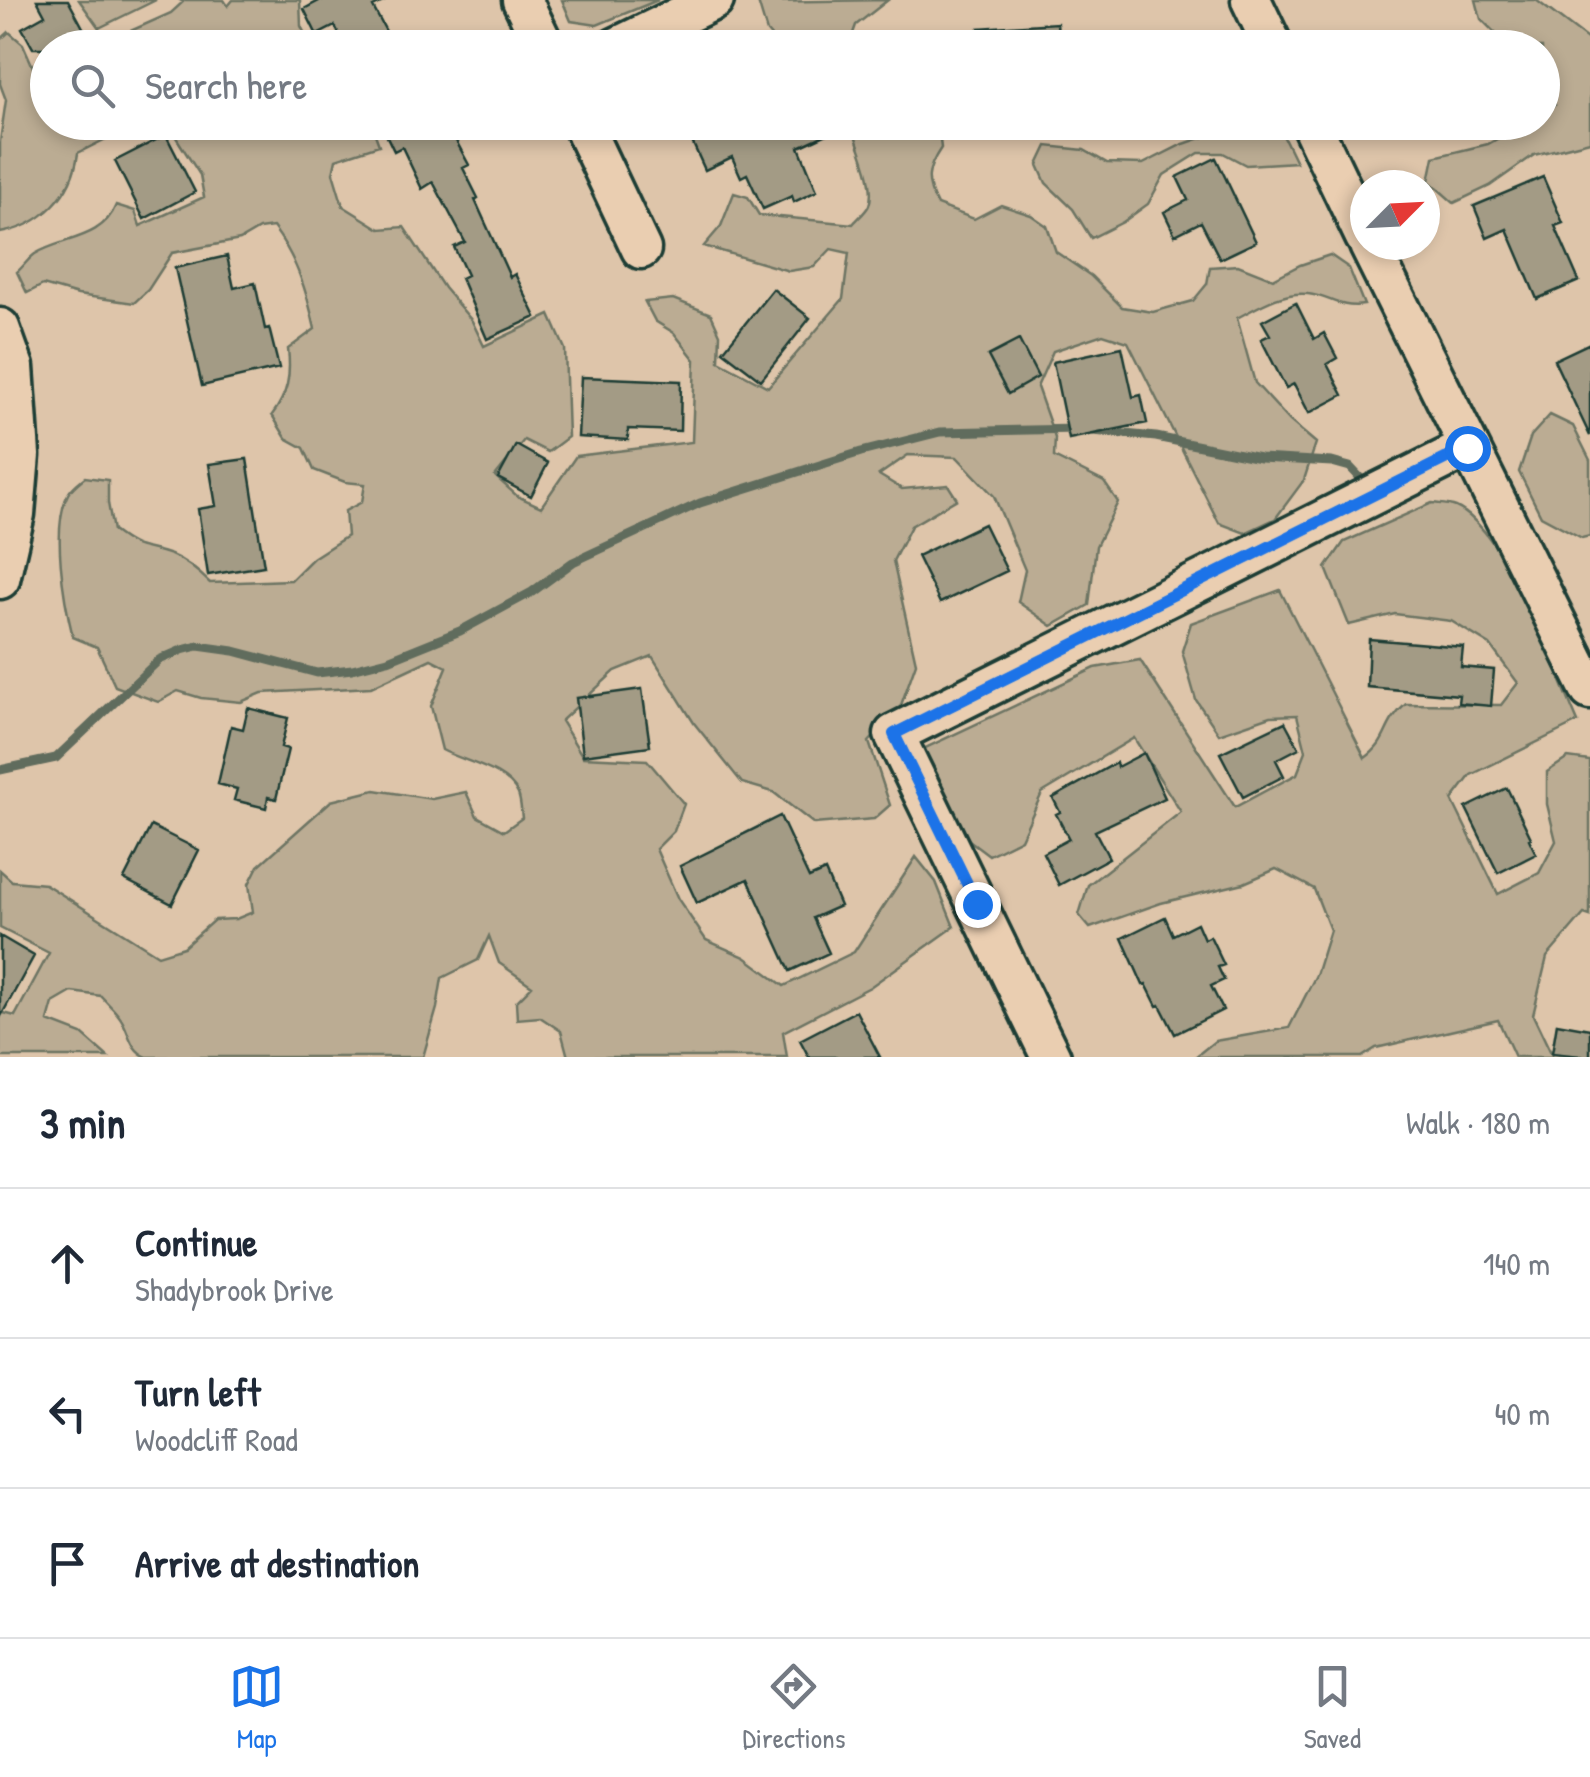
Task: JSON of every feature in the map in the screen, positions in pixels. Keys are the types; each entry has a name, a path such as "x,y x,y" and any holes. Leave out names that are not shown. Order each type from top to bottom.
{"street":[{"path":"522,0 536,30"},
{"path":"652,30 714,0"},
{"path":"1251,0 1265,30"},
{"path":"590,140 641,249"},
{"path":"1319,140 1350,206"},
{"path":"1376,260 1590,690"},
{"path":"0,328 14,367 20,455 16,514 0,579"},
{"path":"1051,1057 894,734 1467,448"}],"shaded area":[{"path":"79,0 156,0 99,28"},
{"path":"180,0 224,0 228,6 233,0 300,0 303,30 133,30 171,13 183,2"},
{"path":"562,0 658,0 597,25 571,21"},
{"path":"888,0 854,30 766,30 758,2"},
{"path":"1476,0 1536,0 1590,41 1590,141 1534,155 1490,186 1454,203 1440,191 1440,170 1431,170 1434,157 1495,140 1560,140 1560,30 1492,30 1481,19"},
{"path":"9,32 23,44 30,60 30,140 104,140 78,153 70,182 53,206 29,223 0,233 0,141 6,100 0,84 0,40"},
{"path":"178,140 377,140 379,145 336,159 333,173 343,206 380,229 404,227 444,288 472,321 484,346 550,315 565,349 568,437 548,452 524,440 495,476 517,496 541,507 576,456 692,442 695,360 674,333 655,321 645,302 673,299 711,314 720,334 719,361 768,387 843,299 849,253 831,249 814,267 789,271 704,246 721,226 734,193 748,197 759,215 853,224 868,207 871,197 856,140 940,140 941,148 929,176 937,205 974,219 1001,205 1031,215 1047,226 1056,252 1091,276 1122,307 1153,312 1193,301 1207,284 1210,267 1238,265 1273,279 1330,255 1349,268 1364,305 1348,305 1315,295 1289,295 1237,318 1255,383 1316,443 1304,480 1275,519 1245,533 1219,523 1128,342 1103,334 1053,351 1037,387 1055,438 1054,457 1104,482 1118,502 1096,546 1089,605 1052,626 1018,602 1025,570 994,496 957,457 908,455 879,475 902,489 948,485 957,499 911,526 893,561 916,663 900,708 869,742 890,805 874,819 814,824 773,792 742,783 694,723 652,656 615,671 561,721 583,757 647,760 684,804 674,831 656,849 678,899 706,940 745,957 784,986 854,952 916,857 936,882 954,927 870,987 783,1032 787,1057 568,1057 561,1031 540,1017 517,1019 516,1002 532,986 499,963 489,936 478,960 442,978 423,1057 147,1057 136,1049 123,1021 101,996 72,992 53,1003 48,1021 82,1034 108,1057 0,1057 0,1012 15,1016 49,953 0,928 0,870 12,881 45,884 158,955 184,947 214,920 236,919 253,912 249,884 258,866 331,801 375,790 432,799 466,792 477,816 504,831 522,818 518,794 505,778 442,750 431,706 447,667 431,659 371,687 262,693 241,702 178,691 158,702 115,686 97,647 73,637 63,585 60,525 68,494 85,477 108,480 113,531 136,545 177,557 210,583 291,580 313,558 347,536 345,511 362,502 365,484 345,482 314,470 304,448 286,438 272,415 287,384 288,349 315,329 300,275 273,227 259,229 240,240 172,253 148,290 134,303 78,295 43,285 27,293 17,272 35,254 92,231 110,216 116,205 135,211 140,226 204,197 200,175"},
{"path":"1195,140 1285,140 1296,162 1246,165 1223,153 1199,153 1164,175 1148,204 1091,238 1073,209 1046,183 1038,165 1047,146 1084,150 1107,163 1143,164"},
{"path":"1550,415 1573,426 1590,460 1590,536 1582,538 1541,516 1519,472 1531,436"},
{"path":"1432,503 1456,507 1475,521 1493,543 1527,604 1578,722 1471,775 1452,800 1498,894 1539,873 1556,841 1547,804 1547,772 1568,758 1590,761 1590,916 1584,914 1547,957 1533,1015 1553,1057 1515,1057 1498,1020 1376,1048 1362,1057 1195,1057 1215,1041 1289,1028 1316,975 1330,930 1314,889 1276,869 1244,883 1161,903 1090,928 1079,915 1088,885 1181,812 1134,738 1042,793 1021,839 989,855 965,837 923,749 1095,668 1140,660 1235,807 1297,774 1306,751 1297,715 1271,716 1219,734 1196,700 1182,651 1191,623 1280,590 1365,758 1406,704 1501,705 1518,683 1490,645 1451,621 1395,614 1349,625 1326,568 1344,542"}],"building":[{"path":"37,0 68,0 84,30 30,30 30,43 22,28 45,15"},
{"path":"321,0 387,0 373,7 385,30 337,30 335,26 314,30 304,9"},
{"path":"1057,23 1058,30 979,30"},
{"path":"156,140 169,140 195,192 144,219 115,161"},
{"path":"389,140 456,140 469,165 463,168 478,198 475,200 510,277 515,274 536,317 487,339 461,278 467,275 454,247 465,242 433,182 422,189 402,147 394,151"},
{"path":"691,140 814,140 799,147 817,191 794,202 792,196 763,209 747,174 741,177 732,157 705,170"},
{"path":"1216,158 1256,242 1220,259 1201,222 1175,235 1164,212 1188,200 1177,177"},
{"path":"1543,177 1563,223 1555,226 1579,281 1537,299 1507,229 1487,238 1474,206"},
{"path":"227,256 234,288 255,283 279,368 202,386 175,268"},
{"path":"773,289 810,318 761,380 723,351"},
{"path":"1296,303 1314,339 1324,333 1337,358 1327,364 1343,395 1309,413 1294,384 1286,388 1261,339 1270,335 1262,321"},
{"path":"1019,340 1038,377 1008,394 988,356"},
{"path":"1590,343 1590,436 1554,360"},
{"path":"1122,347 1133,397 1141,395 1147,423 1069,439 1053,362"},
{"path":"581,377 681,381 680,431 628,429 628,440 578,437"},
{"path":"516,445 548,463 531,496 498,478"},
{"path":"247,459 264,566 208,575 198,509 216,506 209,464"},
{"path":"984,524 1007,571 940,603 917,556"},
{"path":"1369,639 1463,647 1461,667 1494,670 1491,706 1458,703 1459,695 1367,687"},
{"path":"642,689 650,746 583,755 576,698"},
{"path":"248,708 288,718 281,747 288,749 276,799 268,797 266,808 234,800 237,789 218,784 231,726 243,729"},
{"path":"1285,722 1299,748 1276,760 1284,776 1243,797 1220,753"},
{"path":"1144,753 1165,798 1095,831 1109,858 1059,885 1043,853 1069,839 1056,814 1060,812 1053,798 1116,763 1117,767"},
{"path":"1507,788 1536,854 1498,873 1466,808"},
{"path":"780,816 809,878 825,871 840,906 813,918 829,953 790,971 748,879 697,903 680,866"},
{"path":"151,826 199,850 172,904 124,879"},
{"path":"1165,917 1173,935 1197,923 1204,939 1210,936 1224,965 1218,967 1224,980 1211,986 1223,1010 1175,1034 1160,1005 1143,985 1122,938"},
{"path":"0,936 34,956 0,1018"},
{"path":"856,1011 880,1057 809,1057 800,1040"},
{"path":"1557,1023 1590,1029 1590,1057 1552,1053"}],"waterway":[{"path":"0,770 56,758 159,660 182,650 198,646 234,651 317,673 352,669 388,660 460,631 532,592 573,562 700,503 861,452 940,432 1078,429"},
{"path":"1093,431 1156,437 1260,458 1332,462 1350,467 1367,485"}],"route":[{"path":"977,904 894,734 1467,448"}]}
